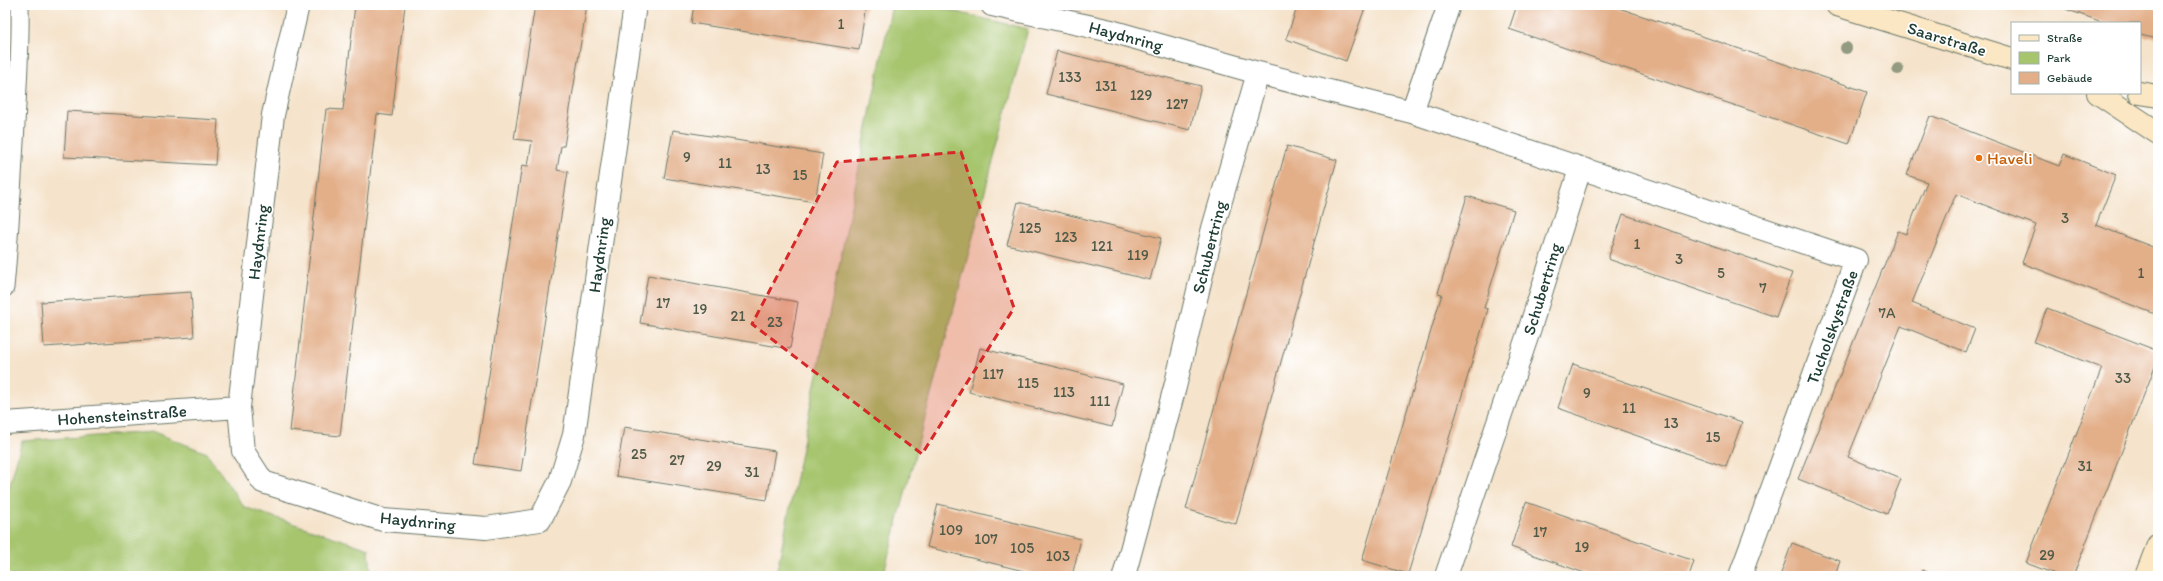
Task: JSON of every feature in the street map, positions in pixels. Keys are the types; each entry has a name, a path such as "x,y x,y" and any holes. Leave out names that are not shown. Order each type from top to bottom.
{"street":[{"name":"Haydnring","path":"298,5 273,115 239,407 243,451 263,482 383,520 486,528 540,520 560,481 574,435 635,5"},
{"name":"Haydnring","path":"992,5 1111,31 1258,74"},
{"path":"1412,112 1449,5"},
{"name":"Saarstraße","path":"1837,5 2011,59"},
{"path":"1258,74 1412,112 1580,169"},
{"name":"Schubertring","path":"1124,576 1175,387 1213,228 1258,74"},
{"path":"2141,93 2158,96"},
{"path":"2100,94 2158,133"},
{"name":"Schubertring","path":"1446,576 1529,331 1580,169"},
{"name":"Tucholskystraße","path":"1580,169 1856,260 1740,576"},
{"name":"Hohensteinstraße","path":"5,423 239,407"},
{"path":"2146,576 2158,545"}],"lane":[{"path":"5,288 10,234 17,115 21,33 20,5"}],"highlighted area":[{"path":"961,152 1014,308 922,454 752,324 837,162"}],"green space":[{"path":"892,5 927,5 1028,29 883,576 776,576"},
{"path":"154,432 207,453 244,507 369,549 371,576 5,576 5,502 22,441"}],"building":[{"path":"355,5 405,5 392,116 377,114 340,436 290,431 326,109 343,110"},
{"path":"535,5 587,5 564,146 561,146 557,170 568,172 521,471 475,464 522,165 528,166 532,141 514,139"},
{"path":"694,5 866,5 859,50 691,23"},
{"path":"1298,5 1366,5 1346,61 1286,39"},
{"path":"1517,5 1610,5 1867,92 1849,144 1509,29"},
{"path":"2054,5 2158,5 2158,39 2141,35 2141,22 2102,22"},
{"path":"1057,51 1201,86 1190,130 1046,94"},
{"path":"67,111 218,120 215,165 64,157"},
{"path":"1930,116 2059,166 2064,154 2116,175 2096,225 2158,249 2158,315 2022,263 2036,225 1956,194 1912,303 1975,329 1966,352 1901,326 1848,457 1901,479 1887,514 1798,479 1898,231 1906,234 1927,182 1907,175"},
{"path":"673,130 823,154 815,202 664,178"},
{"path":"1287,146 1337,160 1236,524 1186,509"},
{"path":"1467,196 1514,210 1484,308 1488,309 1408,574 1362,560 1442,294 1438,293"},
{"path":"1018,202 1161,238 1150,280 1007,245"},
{"path":"1623,214 1792,273 1776,317 1608,259"},
{"path":"648,275 798,302 790,349 640,323"},
{"path":"191,292 194,337 44,347 41,302"},
{"path":"2047,308 2158,351 2158,359 2073,576 2060,576 2026,563 2102,368 2034,342"},
{"path":"980,348 1123,384 1112,427 969,392"},
{"path":"1573,364 1742,422 1726,467 1558,408"},
{"path":"624,427 775,451 767,500 616,476"},
{"path":"1526,502 1694,561 1689,576 1593,576 1511,547"},
{"path":"938,504 1081,539 1072,576 1044,576 927,547"},
{"path":"1792,543 1840,561 1835,576 1780,576"},
{"path":"1922,570 1937,576 1920,576"}],"place":[{"name":"Haveli","path":"1979,158"}]}
